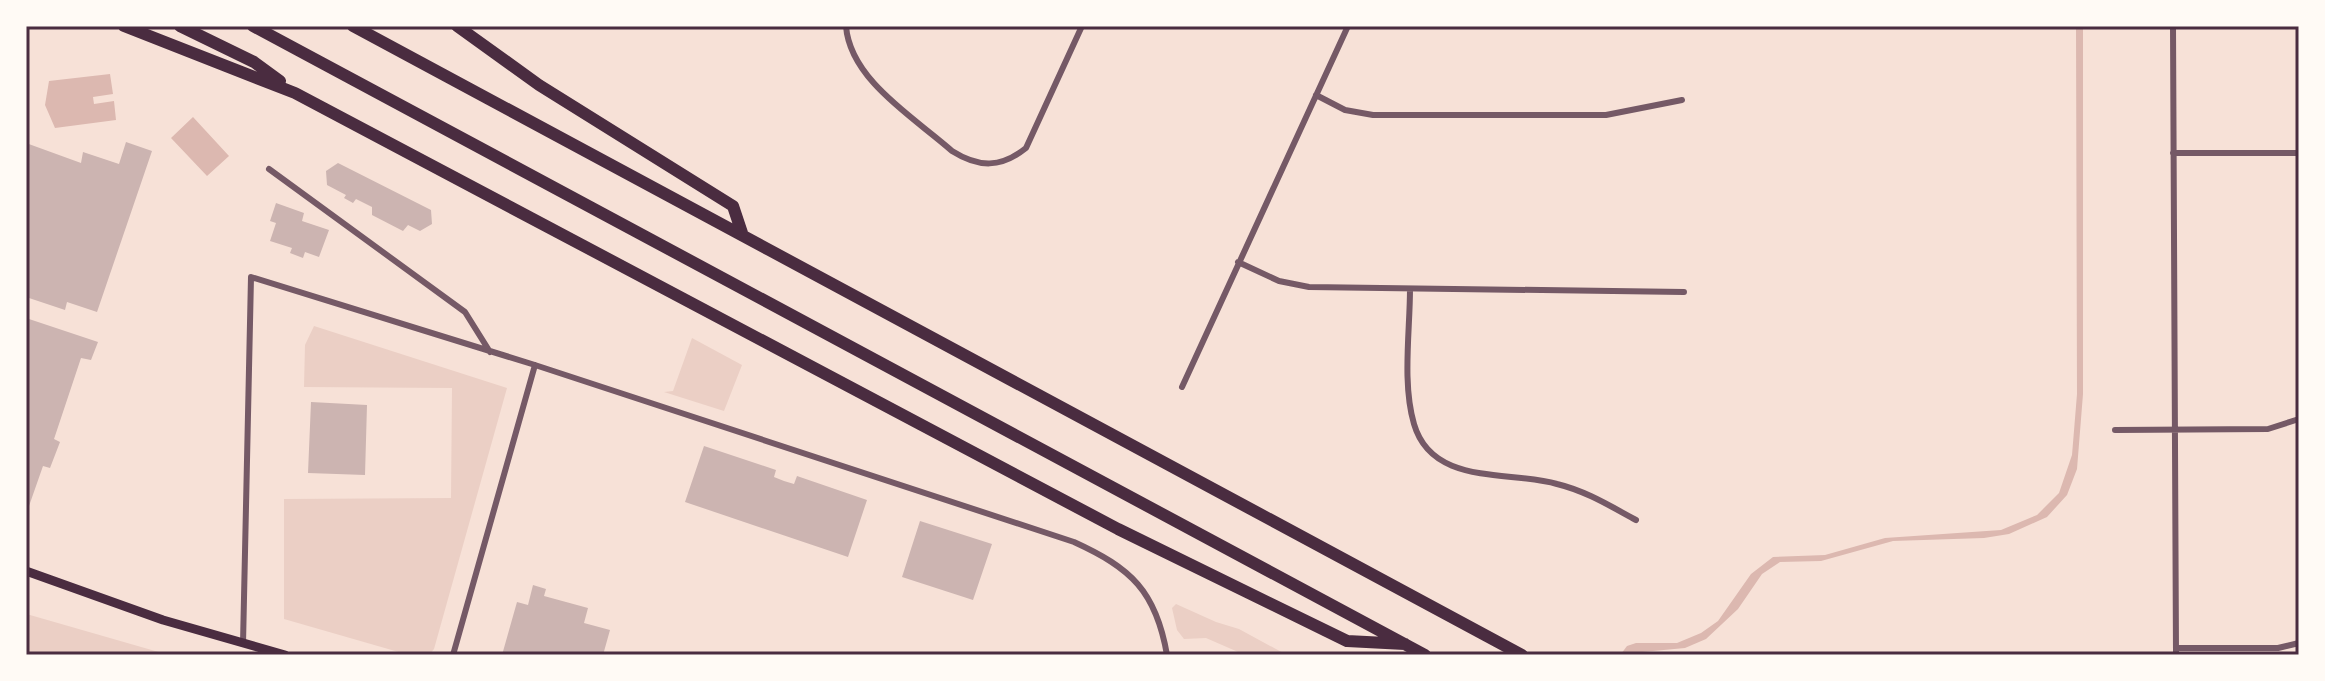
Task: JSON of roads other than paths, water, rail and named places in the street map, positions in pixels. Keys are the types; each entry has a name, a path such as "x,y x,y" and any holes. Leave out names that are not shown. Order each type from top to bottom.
{"highway":[{"path":"124,26 295,93 1118,529 1347,641 1405,644"},
{"path":"180,26 254,62 295,93"},
{"path":"253,26 1425,655"},
{"path":"353,26 1522,655"},
{"path":"457,26 539,85 733,206 742,233"}],"main road":[{"path":"26,571 163,620 285,655"}],"street":[{"path":"846,26 847,38 860,68 952,151 967,160 986,165 1009,162 1026,148 1082,26"},
{"path":"1182,387 1348,26"},
{"path":"2173,26 2176,651 2278,648 2299,643"},
{"path":"1316,95 1345,110 1373,115 1606,115 1682,100"},
{"path":"2173,153 2299,153"},
{"path":"269,169 465,312 490,352"},
{"path":"1238,262 1279,281 1309,287 1684,292"},
{"path":"243,644 251,277 535,365 1074,542 1113,560 1131,575 1150,601 1167,655"},
{"path":"1410,289 1411,412 1423,445 1438,461 1469,472 1523,476 1559,484 1585,492 1636,520"},
{"path":"453,655 535,365"},
{"path":"2115,430 2268,429 2299,419"}]}
